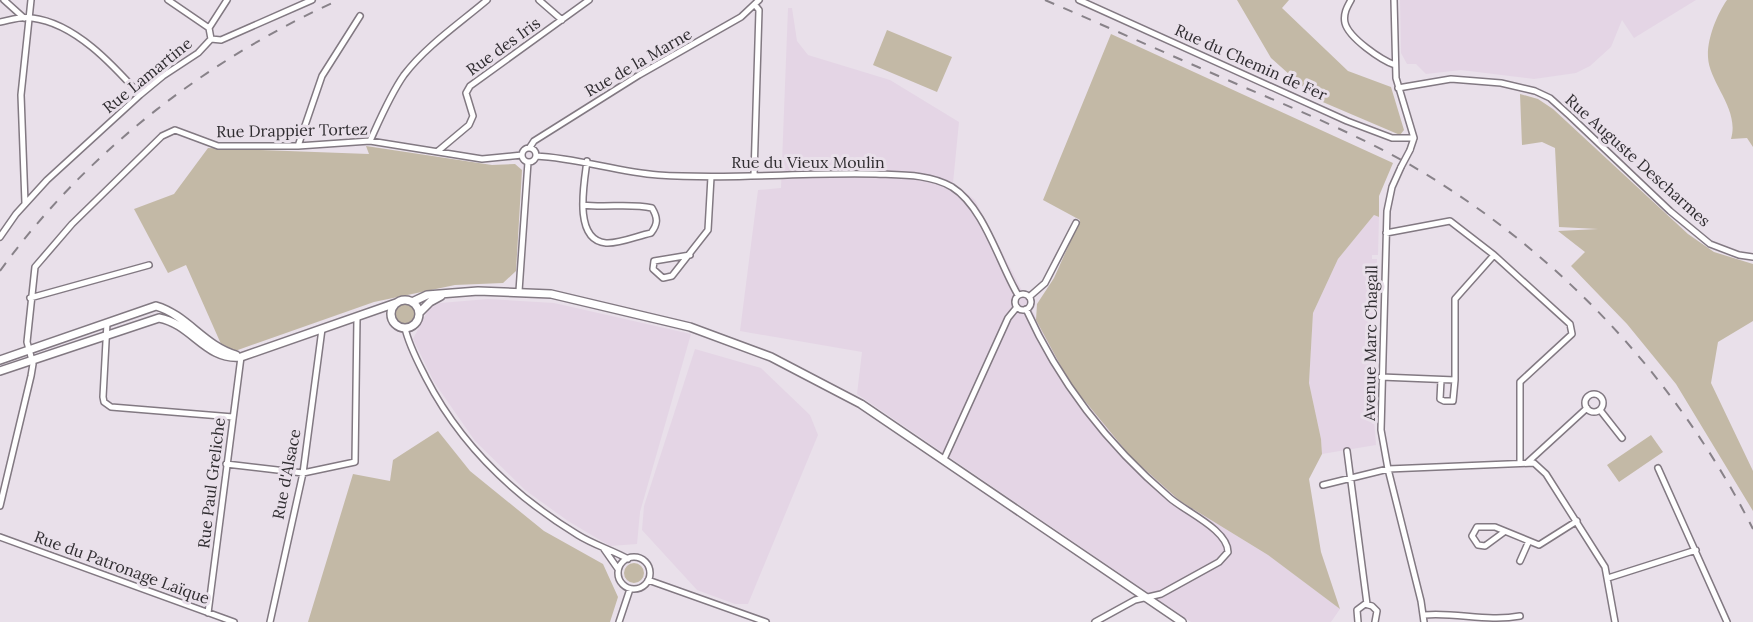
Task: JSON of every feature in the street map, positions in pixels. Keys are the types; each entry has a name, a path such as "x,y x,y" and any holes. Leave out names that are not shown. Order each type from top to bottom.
{"street":[{"path":"4,0 27,18 70,33 115,69 140,95"},
{"path":"25,203 21,95 27,18 31,0"},
{"path":"168,0 209,28 212,39"},
{"path":"209,28 227,0"},
{"name":"Rue Lamartine","path":"0,237 25,203 163,76 198,53 212,39 220,39 312,0"},
{"path":"370,141 388,101 405,75 421,57 487,0"},
{"path":"539,0 562,20"},
{"name":"Rue des Iris","path":"438,151 470,125 473,116 466,93 470,86 589,0"},
{"name":"Rue du Chemin de Fer","path":"1079,0 1347,121 1392,138 1414,138"},
{"path":"1351,0 1345,13 1346,26 1378,57 1395,65"},
{"path":"1394,0 1395,65 1398,88 1414,138"},
{"path":"754,175 759,10 757,3"},
{"name":"Rue de la Marne","path":"530,147 543,136 639,75 718,32 757,3"},
{"path":"298,146 322,76 360,16"},
{"path":"0,22 27,18"},
{"name":"Rue Auguste Descharmes","path":"1398,88 1439,80 1468,79 1520,86 1550,98 1670,211 1710,244 1739,255 1753,257"},
{"name":"Rue Drappier Tortez","path":"0,506 24,411 31,360 27,342 33,272 40,260 114,181 169,132 181,130 218,146 298,146 370,141 482,159 522,155"},
{"name":"Avenue Marc Chagall","path":"1414,138 1390,195 1386,233 1381,430 1424,622"},
{"path":"519,291 528,162 522,155 524,149 530,147 537,156 528,162"},
{"name":"Rue du Vieux Moulin","path":"537,156 587,162 655,175 711,177 841,173 904,175 939,181 951,187 972,206 1018,295"},
{"path":"583,205 604,208 641,206 652,208 657,216 656,226 651,233 608,243 593,239 585,228 583,205 587,162"},
{"path":"690,255 654,261 653,268 663,278 672,276 690,255 708,230 711,177"},
{"path":"1386,233 1450,221 1535,291 1572,329 1572,334 1520,382 1520,463"},
{"path":"1029,297 1045,283 1076,223"},
{"path":"1441,380 1440,399 1453,401 1455,397 1455,299 1494,255"},
{"path":"30,298 148,264"},
{"path":"0,371 159,318 177,324 214,353 230,358 241,357 404,300 412,302 427,295 519,291 612,307 690,327 733,341 841,392 944,459 1182,622"},
{"path":"396,303 392,310 392,318 396,325 405,328 415,323 419,313 430,302 444,294"},
{"path":"1017,307 1015,301 1018,295 1025,294 1029,297 1031,304 1026,309"},
{"path":"412,302 419,313"},
{"path":"0,360 156,306 176,315 209,344 241,357"},
{"path":"944,459 1008,318 1017,307"},
{"path":"1017,307 1026,309 1068,388 1151,481 1171,500 1222,535 1228,544 1228,552 1219,562 1161,594 1145,596 1095,622"},
{"path":"373,312 392,318"},
{"path":"226,464 303,473 355,462 357,318"},
{"path":"107,323 103,397 111,407 233,417"},
{"path":"405,328 412,352 440,404 471,448 505,482 562,525 602,548 628,559 638,558 646,563 650,571 648,580 641,588 630,589 622,584 618,570 602,548"},
{"name":"Rue d'Alsace","path":"270,622 303,473 322,329"},
{"name":"Rue Paul Greliche","path":"208,613 241,357"},
{"path":"1381,377 1455,380"},
{"path":"1587,408 1586,399 1596,394 1603,402 1600,410"},
{"path":"1528,462 1587,408"},
{"path":"1587,408 1594,412 1600,410"},
{"path":"1600,410 1622,438"},
{"path":"1347,451 1367,604 1377,611 1375,622"},
{"path":"1323,484 1388,469 1534,463 1545,474 1602,560 1608,578 1615,622"},
{"path":"1658,468 1727,622"},
{"path":"1504,532 1485,546 1478,545 1472,536 1478,527 1484,526 1504,532 1528,543 1539,545 1577,520"},
{"name":"Rue du Patronage Laïque","path":"0,537 234,622"},
{"path":"1520,561 1528,543"},
{"path":"1608,578 1696,550"},
{"path":"618,570 628,559"},
{"path":"648,580 748,619 766,622"},
{"path":"619,622 630,589"},
{"path":"1358,622 1357,610 1367,604"},
{"path":"1424,615 1439,613 1497,620 1520,616"}],"shaded area":[{"path":"1237,0 1289,0 1282,8 1348,71 1391,87 1404,130 1400,135 1318,100 1271,58"},
{"path":"1400,0 1696,0 1634,38 1622,20 1611,47 1590,66 1576,73 1534,79 1461,70 1426,74 1416,64 1407,64 1401,53"},
{"path":"1727,0 1753,0 1753,147 1747,138 1731,139 1733,128 1731,117 1713,77 1708,57 1716,19"},
{"path":"788,8 792,8 797,41 808,55 890,80 959,122 953,183 975,200 1070,383 1131,457 1180,501 1268,555 1340,609 1331,622 1191,622 857,394 862,352 740,331 758,190 781,188"},
{"path":"887,30 952,57 937,92 873,65"},
{"path":"1111,34 1393,163 1379,196 1379,217 1374,215 1338,259 1313,313 1309,383 1322,454 1309,479 1321,552 1340,609 1268,555 1180,501 1131,457 1070,383 1036,320 1037,304 1054,278 1080,220 1043,200"},
{"path":"1520,94 1538,99 1553,109 1688,234 1714,252 1753,264 1753,321 1718,342 1711,383 1753,471 1753,511 1676,384 1627,324 1571,266 1585,252 1558,231 1598,229 1559,227 1555,148 1542,142 1522,145"},
{"path":"366,146 492,165 515,164 522,170 516,271 503,283 455,285 374,302 235,351 221,344 186,265 168,273 134,209 174,194 208,148 369,154"},
{"path":"1374,215 1379,217 1378,255 1372,255 1372,259 1377,259 1373,408 1376,445 1322,454 1309,383 1313,313 1338,259"},
{"path":"488,299 554,303 691,334 640,512 637,544 610,546 568,521 525,490 475,441 434,382 413,339 429,308 440,303"},
{"path":"405,304 412,307 415,314 412,321 405,324 398,321 395,314 398,307"},
{"path":"695,349 761,368 810,415 818,435 748,604 735,604 697,590 642,530 644,506"},
{"path":"438,431 470,471 544,531 603,564 618,597 610,622 308,622 353,474 390,481 393,460"},
{"path":"1651,435 1663,452 1619,482 1607,465"},
{"path":"634,563 641,566 644,573 641,580 634,583 627,580 624,573 627,566"}],"railway":[{"path":"0,271 70,187 152,113 242,51 339,0"},
{"path":"1045,0 1368,142 1461,197 1513,235 1607,320 1649,368 1687,419 1722,473 1753,529"}]}
